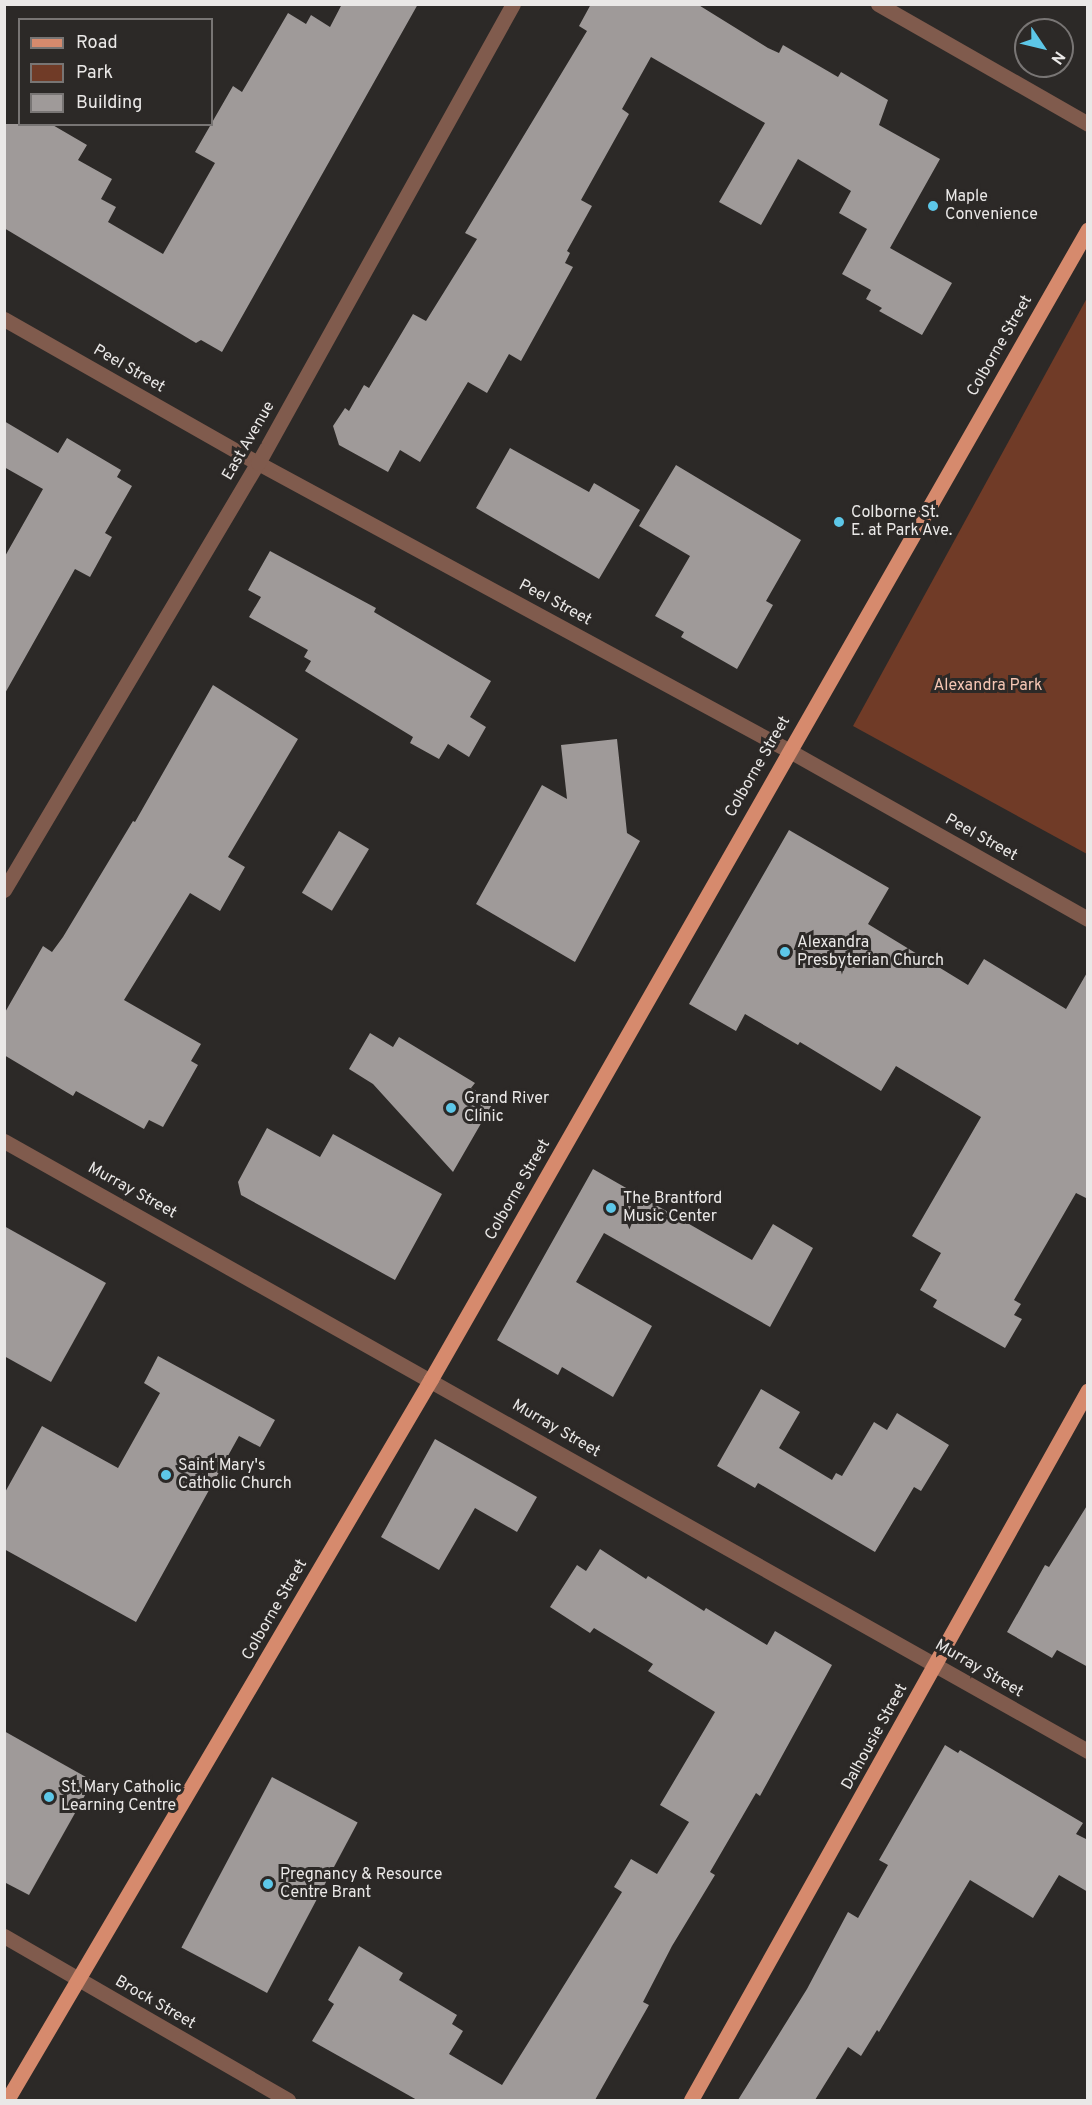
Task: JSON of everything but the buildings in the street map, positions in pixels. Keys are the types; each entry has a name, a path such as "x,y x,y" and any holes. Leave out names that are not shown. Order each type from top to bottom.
{"main road":[{"name":"Colborne Street","path":"7,2100 431,1379 788,750 1088,230"},
{"name":"Dalhousie Street","path":"691,2100 1088,1390"}],"street":[{"name":"East Avenue","path":"4,890 258,463 513,4"},
{"path":"878,4 1088,124"},
{"name":"Peel Street","path":"4,319 258,463 788,750 1088,919"},
{"name":"Murray Street","path":"4,1141 431,1379 1088,1751"},
{"name":"Brock Street","path":"4,1936 288,2100"}],"green space":[{"name":"Alexandra Park","path":"1087,298 1087,854 853,726"}],"place":[{"name":"Maple Convenience","path":"933,206"},
{"name":"Colborne St. E. at Park Ave.","path":"839,522"},
{"name":"Alexandra Presbyterian Church","path":"785,952"},
{"name":"Grand River Clinic","path":"451,1108"},
{"name":"The Brantford Music Center","path":"611,1208"},
{"name":"Saint Mary's Catholic Church","path":"166,1475"},
{"name":"St. Mary Catholic Learning Centre","path":"49,1797"},
{"name":"Pregnancy & Resource Centre Brant","path":"268,1884"}]}
